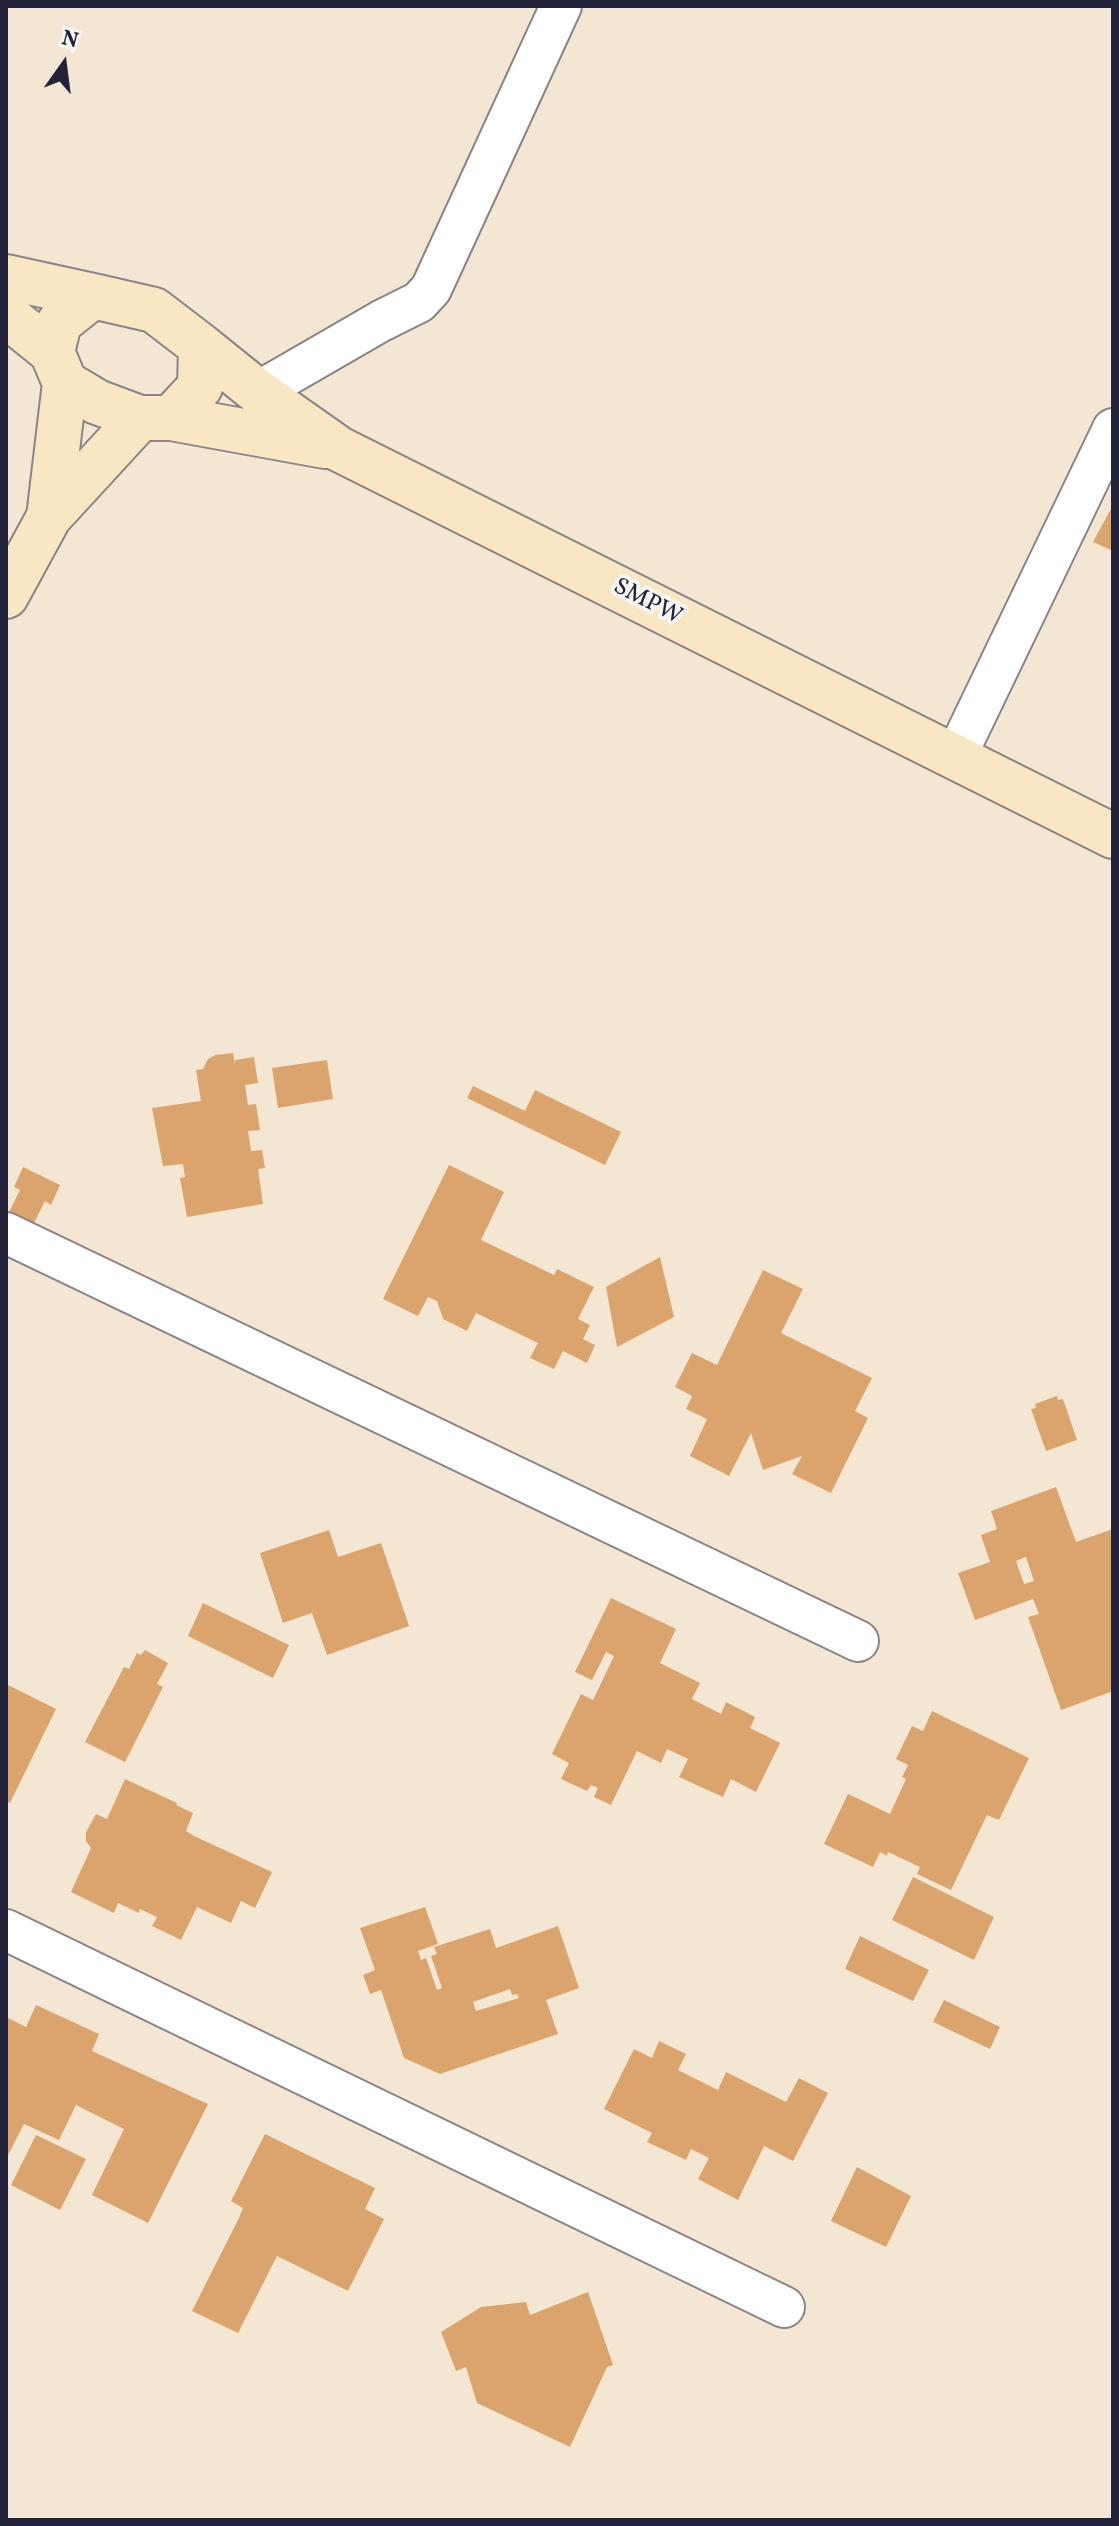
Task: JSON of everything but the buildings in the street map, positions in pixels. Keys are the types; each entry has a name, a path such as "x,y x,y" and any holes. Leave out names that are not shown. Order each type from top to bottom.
{"street":[{"path":"258,392 419,302 431,289 561,6"},
{"path":"6,277 154,310 201,346 200,387 156,418 49,517 6,596"},
{"path":"49,517 59,323 93,296"},
{"path":"6,315 97,402 156,418"},
{"name":"SMPW","path":"201,346 258,392 339,449 1113,836"},
{"name":"SMPW","path":"156,418 339,449"},
{"path":"955,758 1113,429"},
{"path":"6,1233 858,1641"},
{"path":"6,1930 784,2307"}]}
